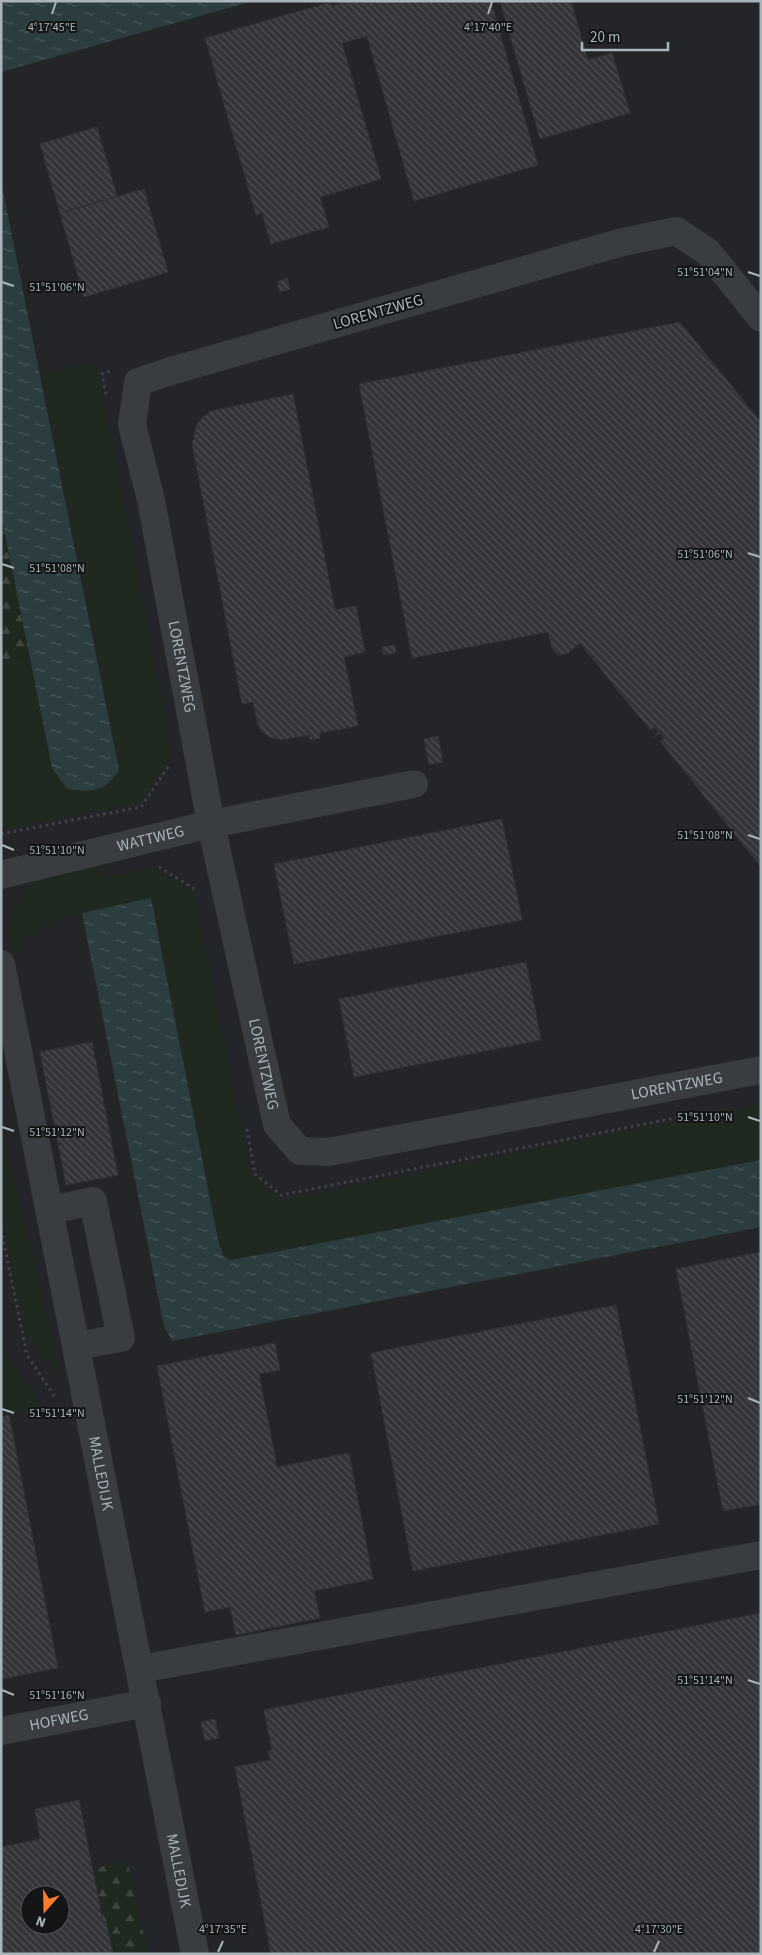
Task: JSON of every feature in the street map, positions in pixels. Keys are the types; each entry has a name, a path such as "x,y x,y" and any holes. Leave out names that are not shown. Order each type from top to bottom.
{"street":[{"name":"LORENTZWEG","path":"761,318 708,252 676,231 619,243 138,382 132,425 151,500 211,824 276,1125 300,1151 328,1152 761,1070"},
{"name":"WATTWEG","path":"1,875 211,824 414,784"},
{"name":"MALLEDIJK","path":"1,964 195,1954"},
{"path":"50,1210 93,1202 121,1338 76,1346"},
{"path":"140,1669 761,1555"},
{"name":"HOFWEG","path":"1,1731 147,1703"}],"path":[{"path":"108,404 102,374 118,367 138,382"},
{"path":"1,834 141,808 175,757"},
{"path":"96,816 103,850"},
{"path":"153,863 201,893"},
{"path":"246,1125 255,1174 281,1195 702,1113"},
{"path":"1,1229 27,1355 59,1401"}],"shaded area":[{"path":"151,1 761,1 761,1954 1,1954 1,780 84,763 1,334 1,45"}],"green space":[{"path":"95,361 118,470 172,756 139,803 1,830 1,660 29,655 52,768 119,770 41,373"},
{"path":"1,515 29,655 1,660"},
{"path":"101,860 103,876 153,868 195,894 251,1175 282,1200 761,1104 761,1160 231,1260 223,1256 82,913 47,923 31,935 13,954 7,930 27,880"},
{"path":"1,1124 61,1374 32,1346 21,1322 1,1211"},
{"path":"1,1326 6,1355 40,1402 41,1407 1,1416"},
{"path":"127,1860 148,1954 110,1954 93,1869"}],"water":[{"path":"11,1 253,1 1,72 1,4"},
{"path":"1,181 119,770 103,787 84,791 67,789 52,768 1,515"},
{"path":"151,898 218,1240 223,1256 231,1260 761,1160 761,1227 172,1341 164,1326 82,913"}],"building":[{"path":"347,1 491,1 538,165 414,201 367,36 342,43 381,179 320,197 329,227 271,244 262,213 256,215 205,38 331,2 332,6"},
{"path":"500,1 571,1 588,60 612,53 630,113 540,139"},
{"path":"97,127 117,196 60,213 40,144"},
{"path":"144,189 168,272 84,297 60,213"},
{"path":"287,278 290,289 280,292 277,282"},
{"path":"680,322 761,422 761,867 660,741 664,738 660,733 653,738 658,732 655,727 650,730 580,643 567,654 559,655 553,650 548,632 412,658 359,384"},
{"path":"293,394 335,610 356,606 365,652 344,657 358,726 319,733 320,738 310,740 309,735 281,740 269,737 262,732 258,724 253,702 242,704 192,443 197,424 211,411"},
{"path":"395,645 396,653 383,655 382,647"},
{"path":"438,736 443,762 429,765 424,739"},
{"path":"502,819 522,920 294,964 274,864"},
{"path":"526,962 541,1040 354,1077 339,999"},
{"path":"92,1042 118,1175 66,1185 40,1052"},
{"path":"761,1252 761,1504 723,1511 676,1269"},
{"path":"616,1305 659,1524 413,1571 371,1353"},
{"path":"275,1343 280,1370 259,1374 277,1467 349,1453 373,1579 314,1591 320,1618 236,1635 230,1607 205,1612 157,1366"},
{"path":"9,1415 58,1668 1,1679 1,1417"},
{"path":"761,1613 761,1954 271,1954 235,1767 270,1760 268,1751 272,1750 264,1710"},
{"path":"215,1719 219,1738 205,1741 201,1722"},
{"path":"79,1800 103,1922 106,1922 113,1954 1,1954 1,1847 40,1839 35,1809"}]}
